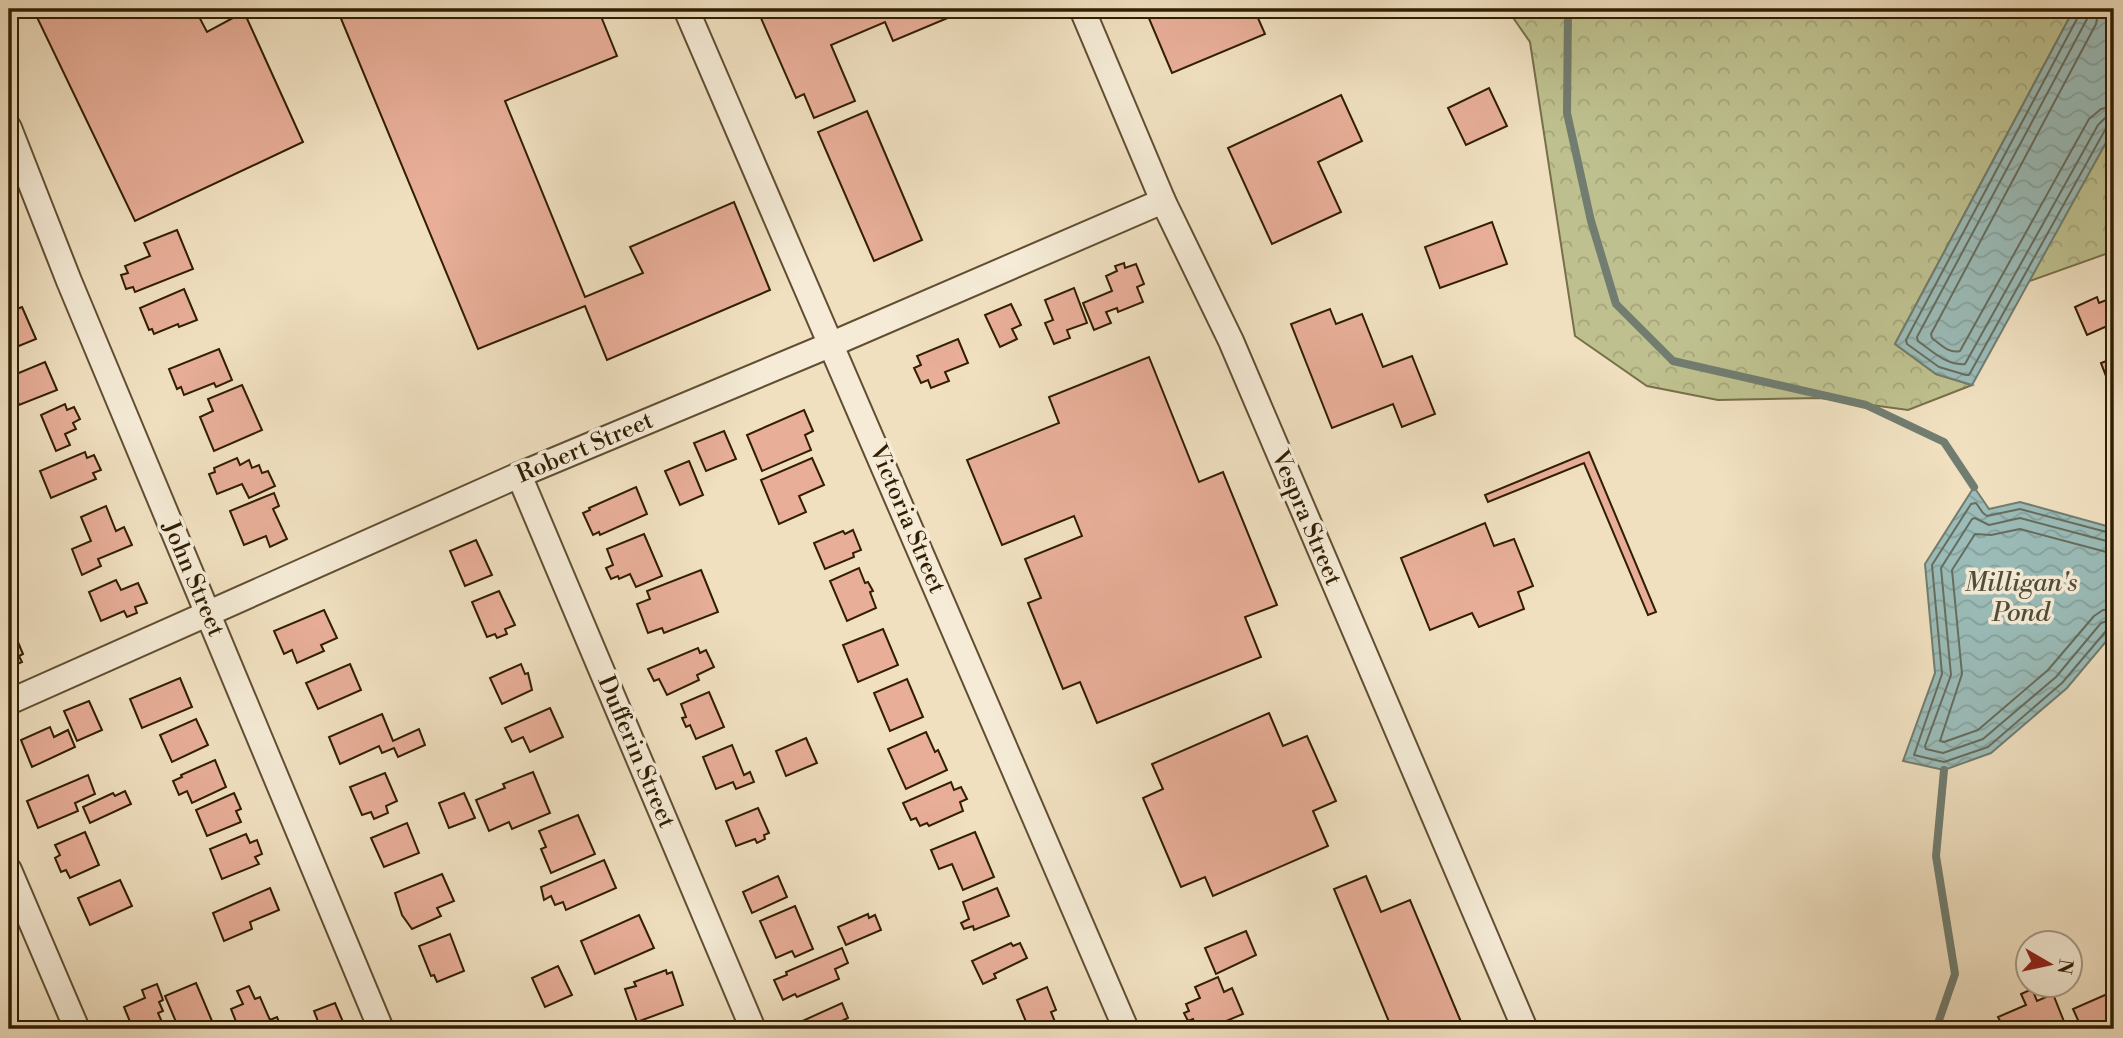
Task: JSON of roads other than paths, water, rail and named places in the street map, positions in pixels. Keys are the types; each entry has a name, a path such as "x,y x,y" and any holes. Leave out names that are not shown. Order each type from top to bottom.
{"street":[{"name":"Victoria Street","path":"686,9 1126,1029"},
{"name":"Vespra Street","path":"1082,9 1163,201 1231,341 1525,1029"},
{"name":"John Street","path":"9,128 69,281 381,1029"},
{"name":"Robert Street","path":"9,702 519,475 1163,201"},
{"name":"Dufferin Street","path":"519,475 753,1029"},
{"path":"9,870 77,1029"}],"water":[{"path":"2074,9 2114,9 2114,128 1972,385 1936,374 1895,344"},
{"name":"Milligan's Pond","path":"1974,487 1989,509 2020,502 2114,528 2114,632 2067,688 1991,753 1944,770 1903,761 1935,673 1925,564"}],"waterway":[{"path":"1568,9 1567,113 1591,221 1616,304 1673,361 1866,405 1944,442 1974,487"},
{"path":"1936,1029 1955,974 1936,856 1944,770"}]}
